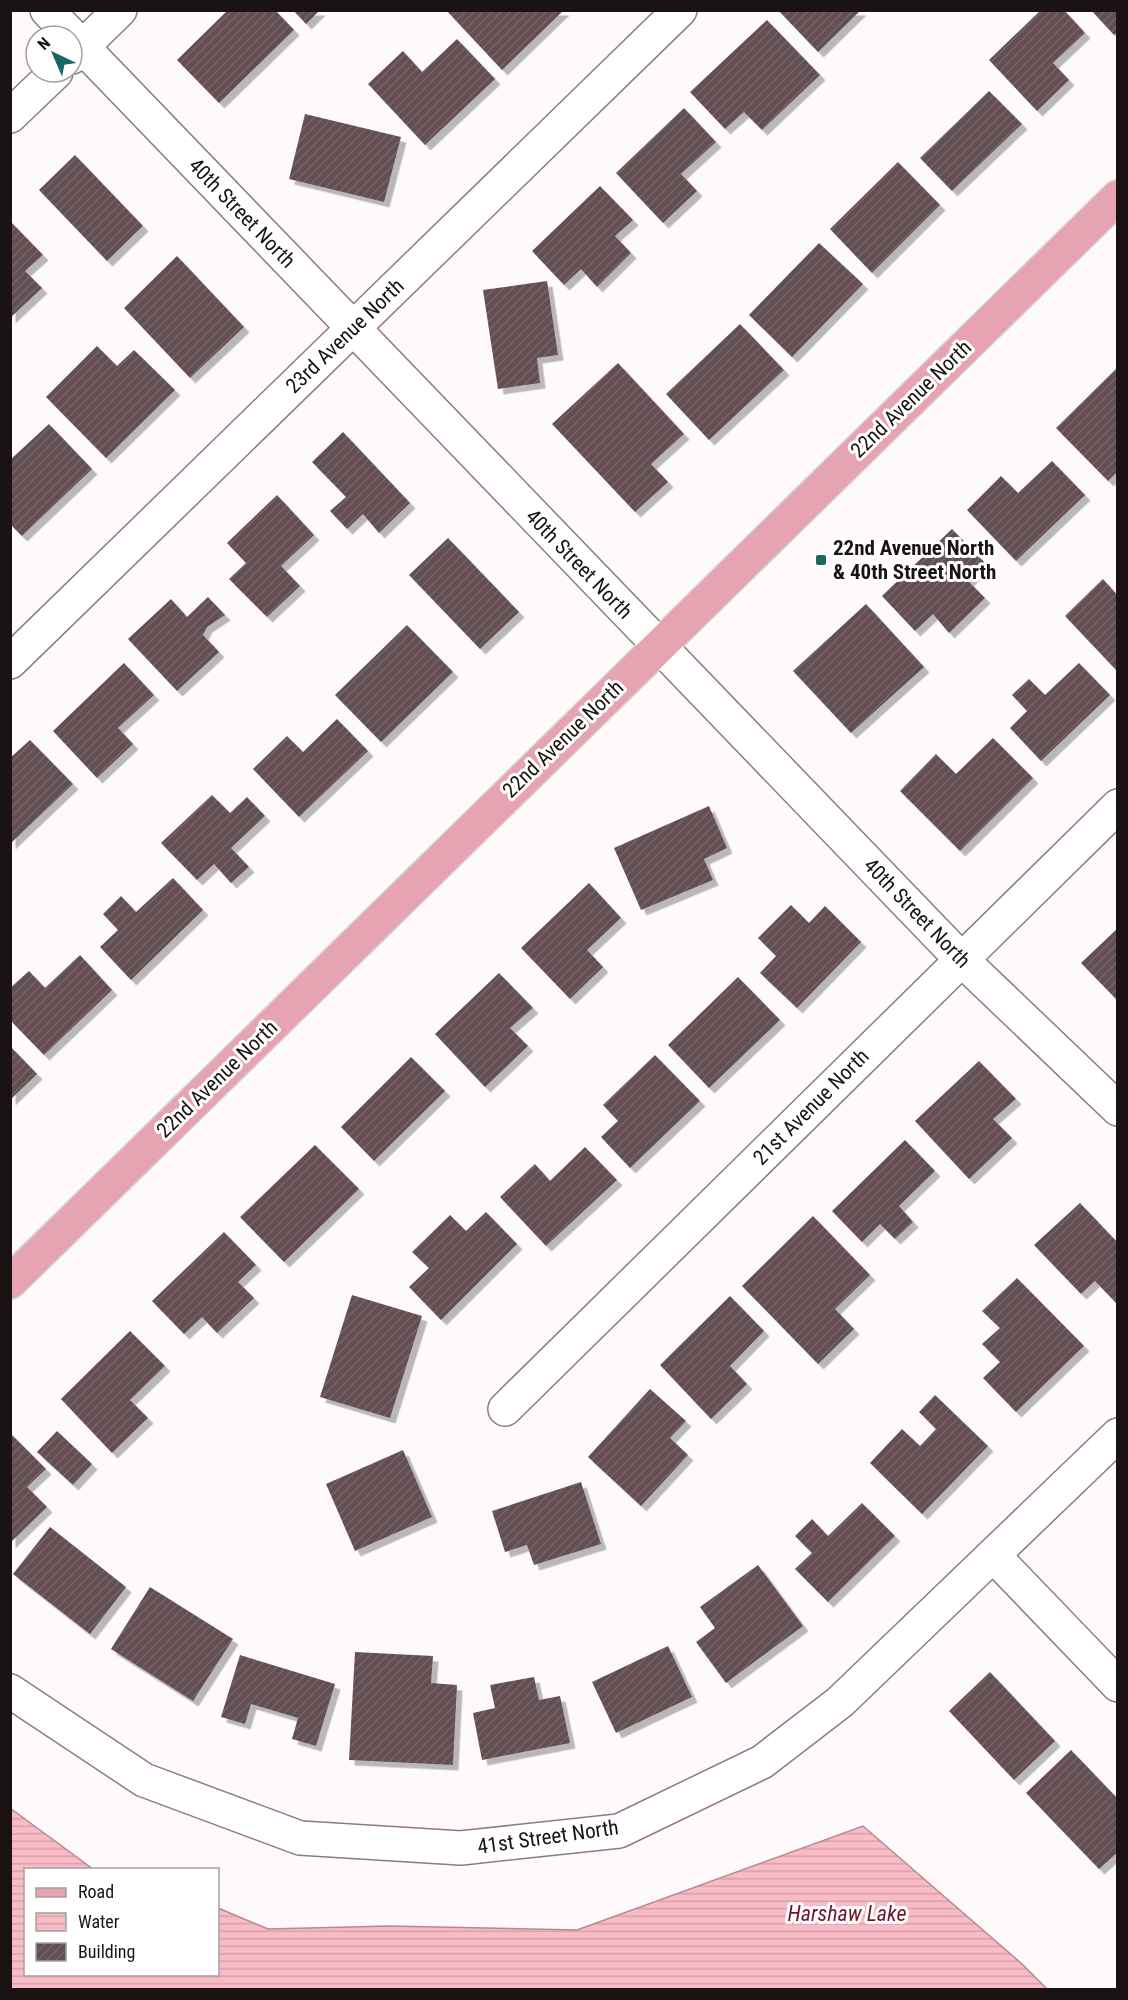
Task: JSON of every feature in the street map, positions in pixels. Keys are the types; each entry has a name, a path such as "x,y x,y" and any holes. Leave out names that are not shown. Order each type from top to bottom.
{"main road":[{"name":"22nd Avenue North","path":"10,1282 1118,197"}],"street":[{"name":"40th Street North","path":"47,10 57,24"},
{"path":"84,45 120,10"},
{"name":"23rd Avenue North","path":"10,662 680,10"},
{"name":"40th Street North","path":"84,59 353,329 961,959 1118,1109"},
{"path":"10,116 43,84"},
{"name":"21st Avenue North","path":"505,1409 1118,806"},
{"name":"41st Street North","path":"10,1691 144,1780 300,1838 461,1848 619,1831 762,1762 840,1702 1118,1435"},
{"path":"993,1555 1118,1685"}],"water":[{"name":"Harshaw Lake","path":"10,1808 92,1868 24,1868 24,1976 219,1976 219,1908 268,1929 389,1926 577,1930 863,1826 1022,1964 1047,1989 11,1989"}],"building":[{"path":"228,10 275,10 294,30 219,103 177,60"},
{"path":"293,10 320,10 306,24"},
{"path":"446,10 564,10 502,70"},
{"path":"778,10 861,10 818,52"},
{"path":"1041,10 1064,10 1085,33 1053,63 1069,80 1037,111 989,60"},
{"path":"1091,10 1118,10 1118,32 1114,35"},
{"path":"767,20 820,75 762,130 744,112 725,129 690,92"},
{"path":"457,39 495,79 425,145 368,84 403,51 422,72"},
{"path":"989,91 1022,124 952,191 920,158"},
{"path":"684,108 716,142 681,174 697,191 663,223 616,173"},
{"path":"305,114 401,137 384,202 289,179"},
{"path":"75,155 143,226 107,261 39,190"},
{"path":"898,162 940,205 872,273 830,229"},
{"path":"600,186 633,220 615,236 631,253 597,287 581,269 564,285 532,251"},
{"path":"10,221 43,255 25,271 42,288 10,318"},
{"path":"819,243 863,284 792,357 749,315"},
{"path":"177,256 244,327 190,378 124,308"},
{"path":"547,281 558,355 537,358 540,383 498,389 483,290"},
{"path":"740,324 784,370 709,440 666,394"},
{"path":"97,346 117,366 134,350 175,390 106,458 46,397"},
{"path":"618,363 684,434 651,464 668,482 635,512 552,424"},
{"path":"1118,367 1118,471 1108,481 1056,428"},
{"path":"49,424 92,469 22,536 10,524 10,460"},
{"path":"343,432 410,503 379,533 363,514 347,529 330,511 346,497 312,462"},
{"path":"1052,461 1085,495 1016,561 967,510 1001,476 1018,493"},
{"path":"277,495 314,535 281,566 300,586 267,617 229,579 246,563 227,543"},
{"path":"952,529 986,564 968,581 985,598 949,633 933,614 915,631 882,596"},
{"path":"448,538 519,612 480,649 409,575"},
{"path":"1103,579 1118,596 1118,672 1065,616"},
{"path":"208,597 225,615 207,627 203,635 219,652 177,691 128,639 171,599 187,617"},
{"path":"866,604 924,667 851,733 793,671"},
{"path":"407,625 453,672 381,742 335,695"},
{"path":"124,663 154,695 118,728 133,744 97,778 53,731"},
{"path":"1079,663 1110,695 1041,761 1010,728 1027,711 1012,695 1029,679 1045,695"},
{"path":"337,719 368,751 299,817 253,769 287,736 303,752"},
{"path":"993,738 1033,778 960,851 900,791 936,754 956,774"},
{"path":"30,740 73,784 10,844 10,758"},
{"path":"212,795 230,813 247,797 265,816 231,848 249,867 231,883 214,864 197,880 161,843"},
{"path":"709,806 727,848 704,859 713,880 641,910 614,848"},
{"path":"173,878 203,910 131,980 100,947 118,930 103,914 121,896 136,912"},
{"path":"589,883 621,918 587,950 603,967 570,999 521,948"},
{"path":"791,905 809,923 825,906 861,942 797,1008 760,973 776,956 758,938"},
{"path":"1118,928 1118,1001 1081,963"},
{"path":"80,955 112,990 44,1055 10,1020 10,988 29,971 45,988"},
{"path":"499,973 533,1008 510,1028 528,1046 485,1087 435,1034"},
{"path":"738,977 780,1020 709,1088 668,1045"},
{"path":"10,1046 37,1074 10,1100"},
{"path":"655,1055 700,1101 630,1168 601,1137 618,1121 603,1105"},
{"path":"411,1057 445,1091 374,1161 341,1127"},
{"path":"979,1061 1016,1099 993,1119 1012,1138 969,1179 915,1121"},
{"path":"905,1140 935,1171 899,1206 913,1222 895,1239 880,1224 862,1242 832,1211"},
{"path":"315,1145 359,1189 284,1262 240,1217"},
{"path":"585,1147 617,1180 546,1246 500,1197 535,1164 550,1181"},
{"path":"1080,1203 1118,1243 1118,1305 1095,1281 1081,1294 1034,1245"},
{"path":"486,1212 517,1244 441,1320 409,1287 429,1268 412,1252 450,1215 466,1231"},
{"path":"813,1216 870,1275 835,1309 854,1329 818,1364 742,1286"},
{"path":"224,1232 256,1265 238,1282 254,1298 217,1333 202,1317 184,1334 152,1301"},
{"path":"1017,1278 1084,1346 1016,1412 983,1378 1000,1362 982,1344 1000,1328 982,1311"},
{"path":"352,1295 422,1316 390,1418 320,1397"},
{"path":"730,1296 764,1331 730,1366 747,1384 711,1419 660,1365"},
{"path":"130,1331 165,1366 130,1400 148,1418 112,1453 61,1399"},
{"path":"650,1389 686,1421 670,1438 688,1455 641,1506 588,1457"},
{"path":"935,1395 988,1446 922,1514 870,1463 902,1429 920,1446 936,1429 919,1412"},
{"path":"57,1431 92,1464 73,1485 37,1452"},
{"path":"10,1433 46,1469 27,1487 47,1507 10,1543"},
{"path":"403,1450 432,1517 355,1551 326,1484"},
{"path":"581,1482 601,1544 534,1565 527,1545 505,1552 492,1511"},
{"path":"862,1503 895,1536 828,1602 795,1569 812,1553 795,1536 812,1519 828,1536"},
{"path":"50,1527 126,1587 90,1634 13,1574"},
{"path":"758,1565 803,1626 726,1683 696,1642 715,1628 700,1607"},
{"path":"150,1587 233,1639 193,1701 111,1649"},
{"path":"668,1646 692,1697 616,1733 592,1682"},
{"path":"355,1652 433,1656 431,1683 457,1685 453,1765 349,1760"},
{"path":"240,1655 335,1684 316,1746 292,1739 298,1718 251,1704 245,1724 221,1717"},
{"path":"990,1672 1055,1741 1014,1780 949,1711"},
{"path":"534,1677 539,1700 560,1696 570,1743 482,1760 473,1713 495,1708 490,1685"},
{"path":"1071,1750 1118,1799 1118,1852 1099,1869 1026,1793"}],"place":[{"name":"22nd Avenue North & 40th Street North","path":"821,560"}]}
